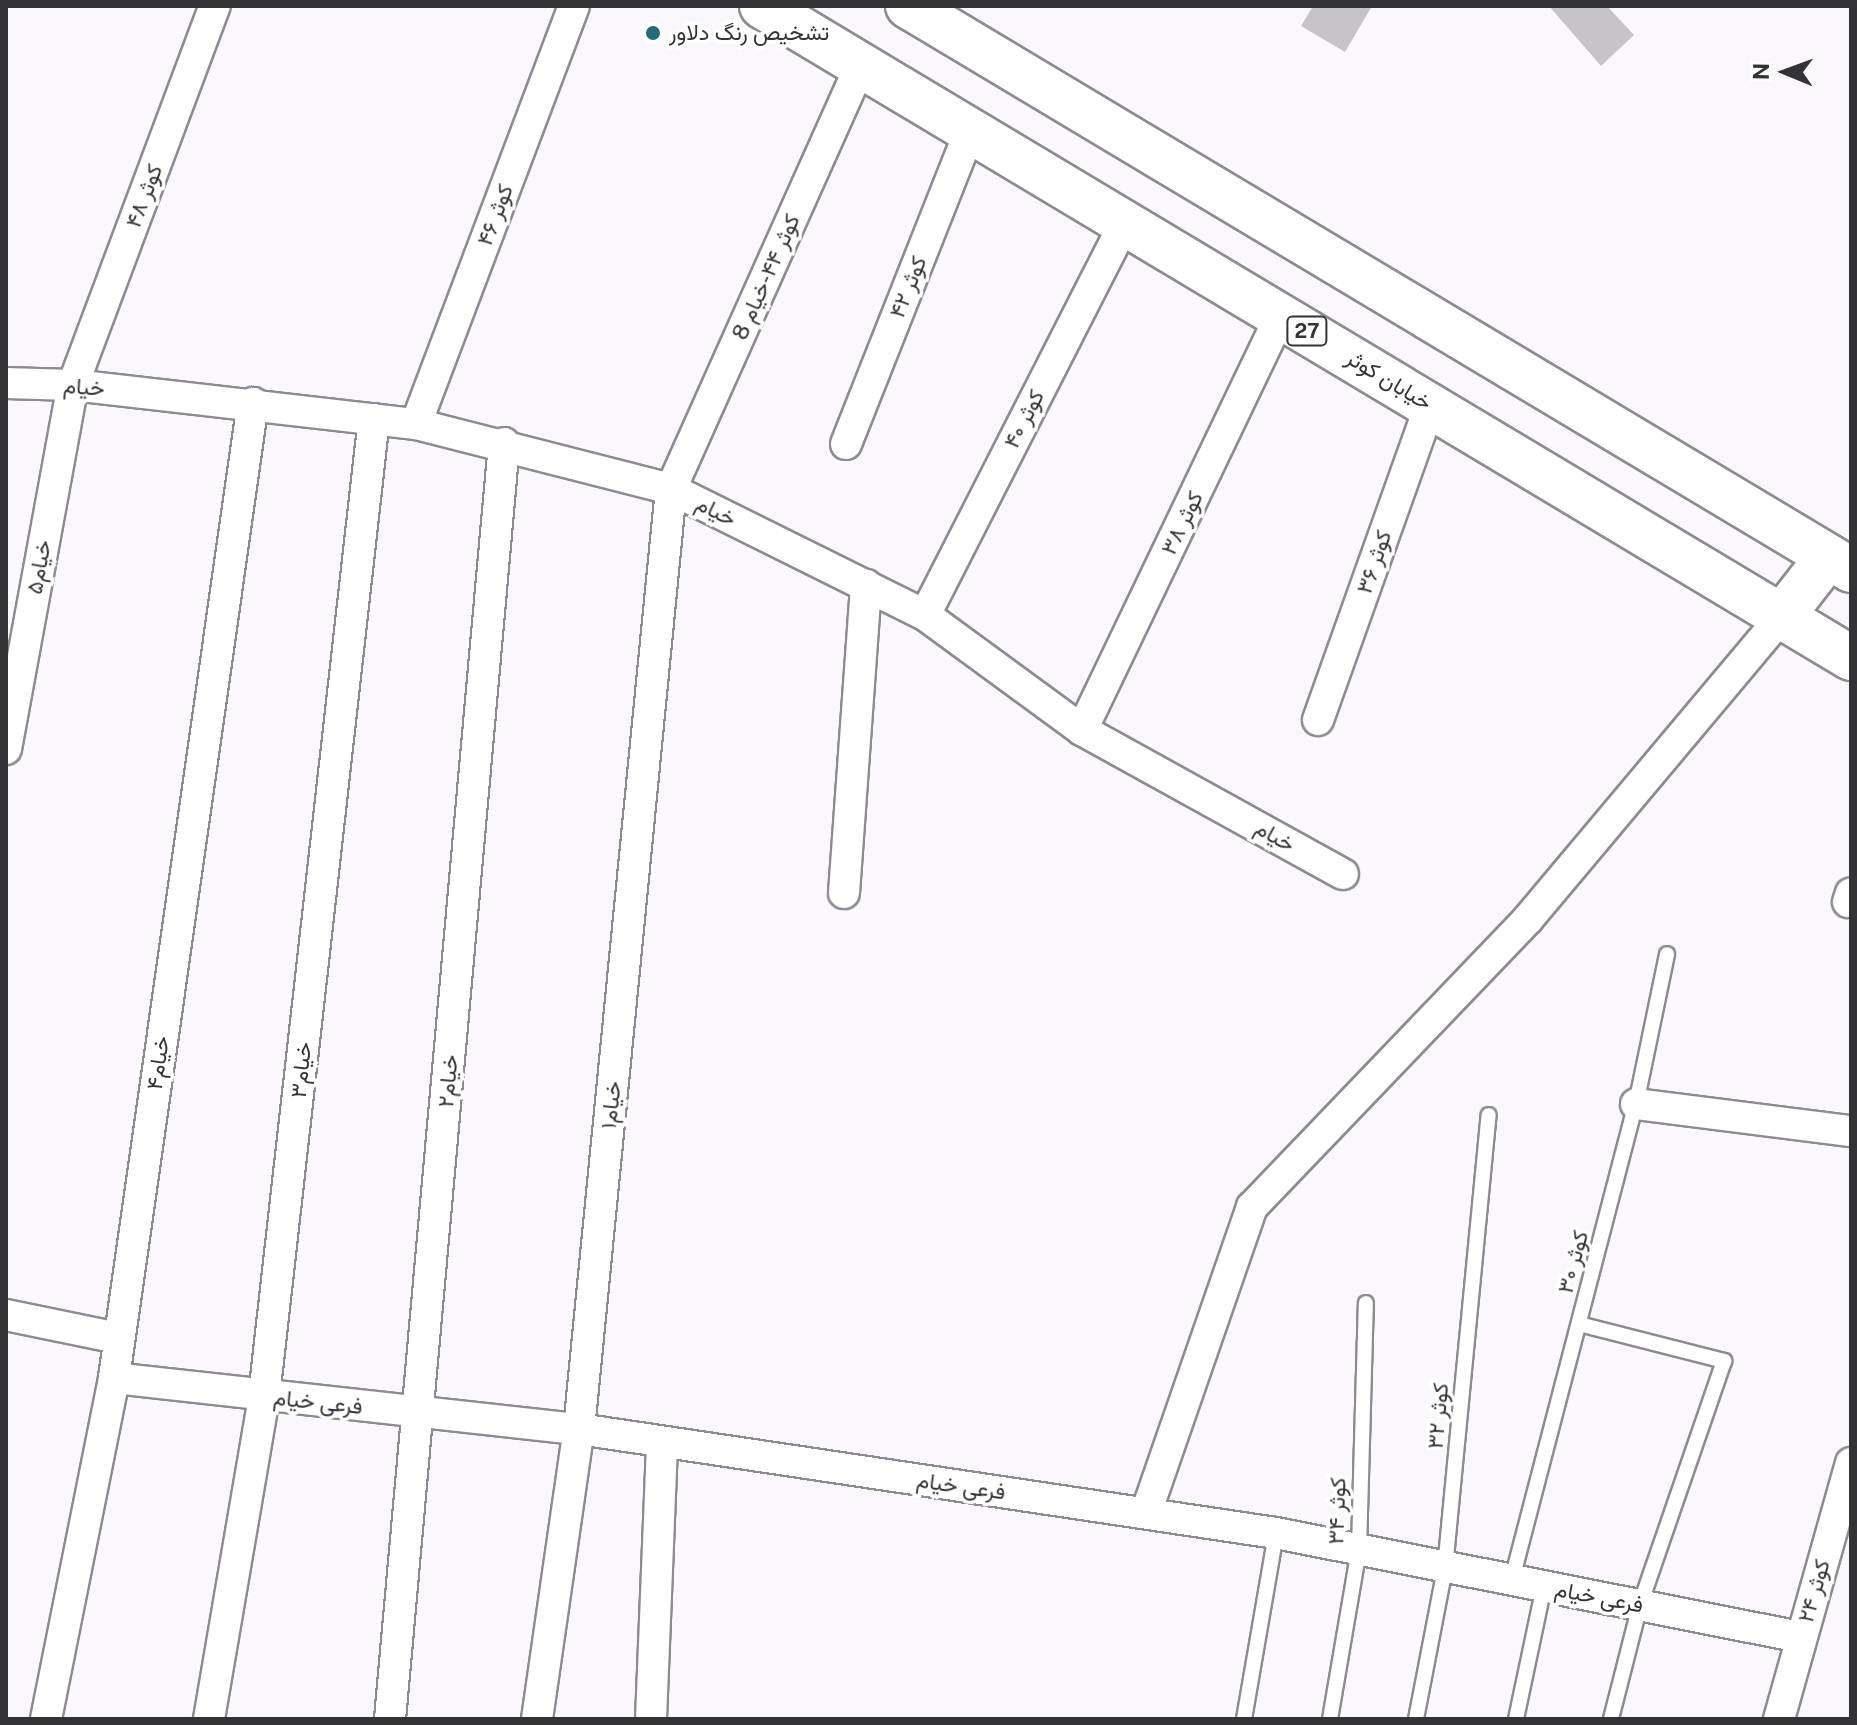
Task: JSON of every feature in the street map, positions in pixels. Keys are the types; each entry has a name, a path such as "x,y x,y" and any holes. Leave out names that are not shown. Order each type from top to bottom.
{"main road":[{"name":"خیابان کوثر","path":"762,6 1851,658"},
{"path":"908,6 1840,564 1782,616"}],"street":[{"name":"کوثر ۴۸","path":"73,385 215,6"},
{"name":"کوثر ۴۶","path":"416,424 574,6"},
{"name":"کوثر ۴۴-خیام 8","path":"671,489 861,65"},
{"name":"کوثر ۴۲","path":"846,444 970,131"},
{"name":"کوثر ۴۰","path":"925,615 1124,224"},
{"name":"کوثر ۳۸","path":"1082,730 1281,315"},
{"name":"خیام","path":"6,383 73,385 253,403 416,424 504,443 671,489 925,615 1082,730 1343,874"},
{"name":"خیام۵","path":"6,749 73,385"},
{"name":"خیام۴","path":"46,1719 114,1378 253,403"},
{"name":"کوثر ۳۶","path":"1318,720 1430,405"},
{"name":"خیام۳","path":"209,1719 264,1396 374,419"},
{"name":"خیام۲","path":"390,1719 504,443"},
{"name":"خیام۱","path":"537,1719 579,1429 671,489"},
{"path":"844,893 866,585"},
{"path":"1146,1513 1252,1207 1528,919 1782,616"},
{"path":"1636,1104 1851,1131"},
{"path":"6,1315 118,1338"},
{"name":"فرعی خیام","path":"114,1378 579,1429 1146,1513 1276,1533 1800,1637"},
{"path":"651,1719 662,1442"},
{"name":"کوثر ۲۴","path":"1779,1719 1800,1637 1843,1522 1851,1463"}],"lane":[{"name":"کوثر ۳۰","path":"1512,1579 1636,1104 1667,954"},
{"name":"کوثر ۳۲","path":"1416,1719 1445,1568 1489,1115"},
{"name":"کوثر ۳۴","path":"1330,1719 1359,1549 1366,1303"},
{"path":"1579,1324 1724,1361 1640,1605 1611,1719"},
{"path":"1244,1719 1276,1533"},
{"path":"1516,1719 1544,1586"}],"building":[{"path":"1313,6 1372,6 1345,52 1301,26"},
{"path":"1549,6 1607,6 1634,35 1601,66"}],"place":[{"name":"تشخیص رنگ دلاور","path":"653,33"}]}
